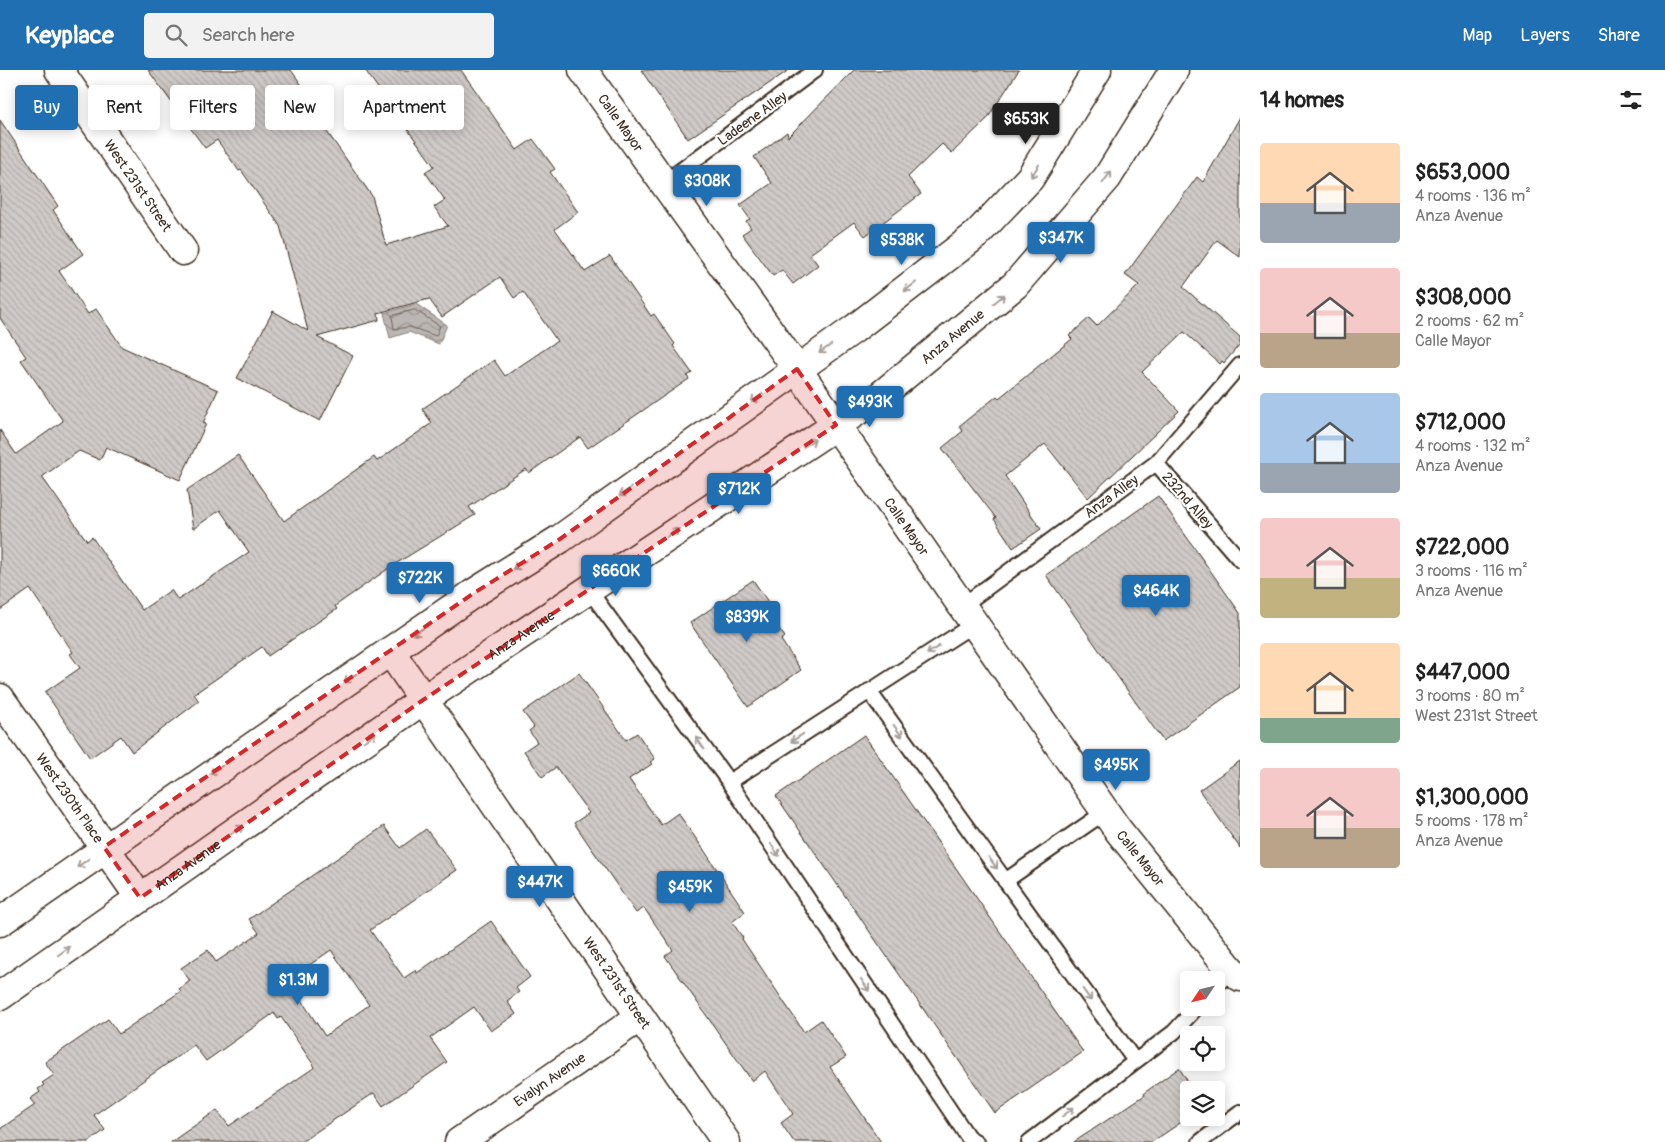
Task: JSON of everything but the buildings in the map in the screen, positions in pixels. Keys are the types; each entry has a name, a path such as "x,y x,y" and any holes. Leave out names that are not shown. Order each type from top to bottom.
{"main road":[{"name":"West 231st Street","path":"59,70 183,251"},
{"name":"Calle Mayor","path":"583,70 797,369 1105,812 1229,978"},
{"path":"0,922 474,593 560,539 854,329 976,236 1030,178 1097,70"},
{"name":"Anza Avenue","path":"0,996 423,700 880,396 1015,285 1107,178 1174,70"},
{"name":"West 231st Street","path":"390,651 726,1142"},
{"name":"West 230th Place","path":"0,698 140,898"},
{"name":"Evalyn Avenue","path":"459,1142 640,1017"}],"lane":[{"name":"Ladeene Alley","path":"664,183 815,70"},
{"name":"Anza Alley","path":"729,782 869,691 968,615 1156,463 1240,365"},
{"name":"232nd Alley","path":"1156,463 1240,560"},
{"path":"589,590 729,782 968,1137 976,1142"},
{"path":"869,691 1135,1061"},
{"path":"1005,881 1105,812"},
{"path":"1029,1142 1174,1032 1189,1016"},
{"path":"1200,1142 1240,1112"}],"highlighted area":[{"path":"797,369 836,425 423,700 140,898 104,847 474,593 560,539"}],"water":[{"path":"416,304 447,325 439,344 409,332 390,338 384,313"}]}
